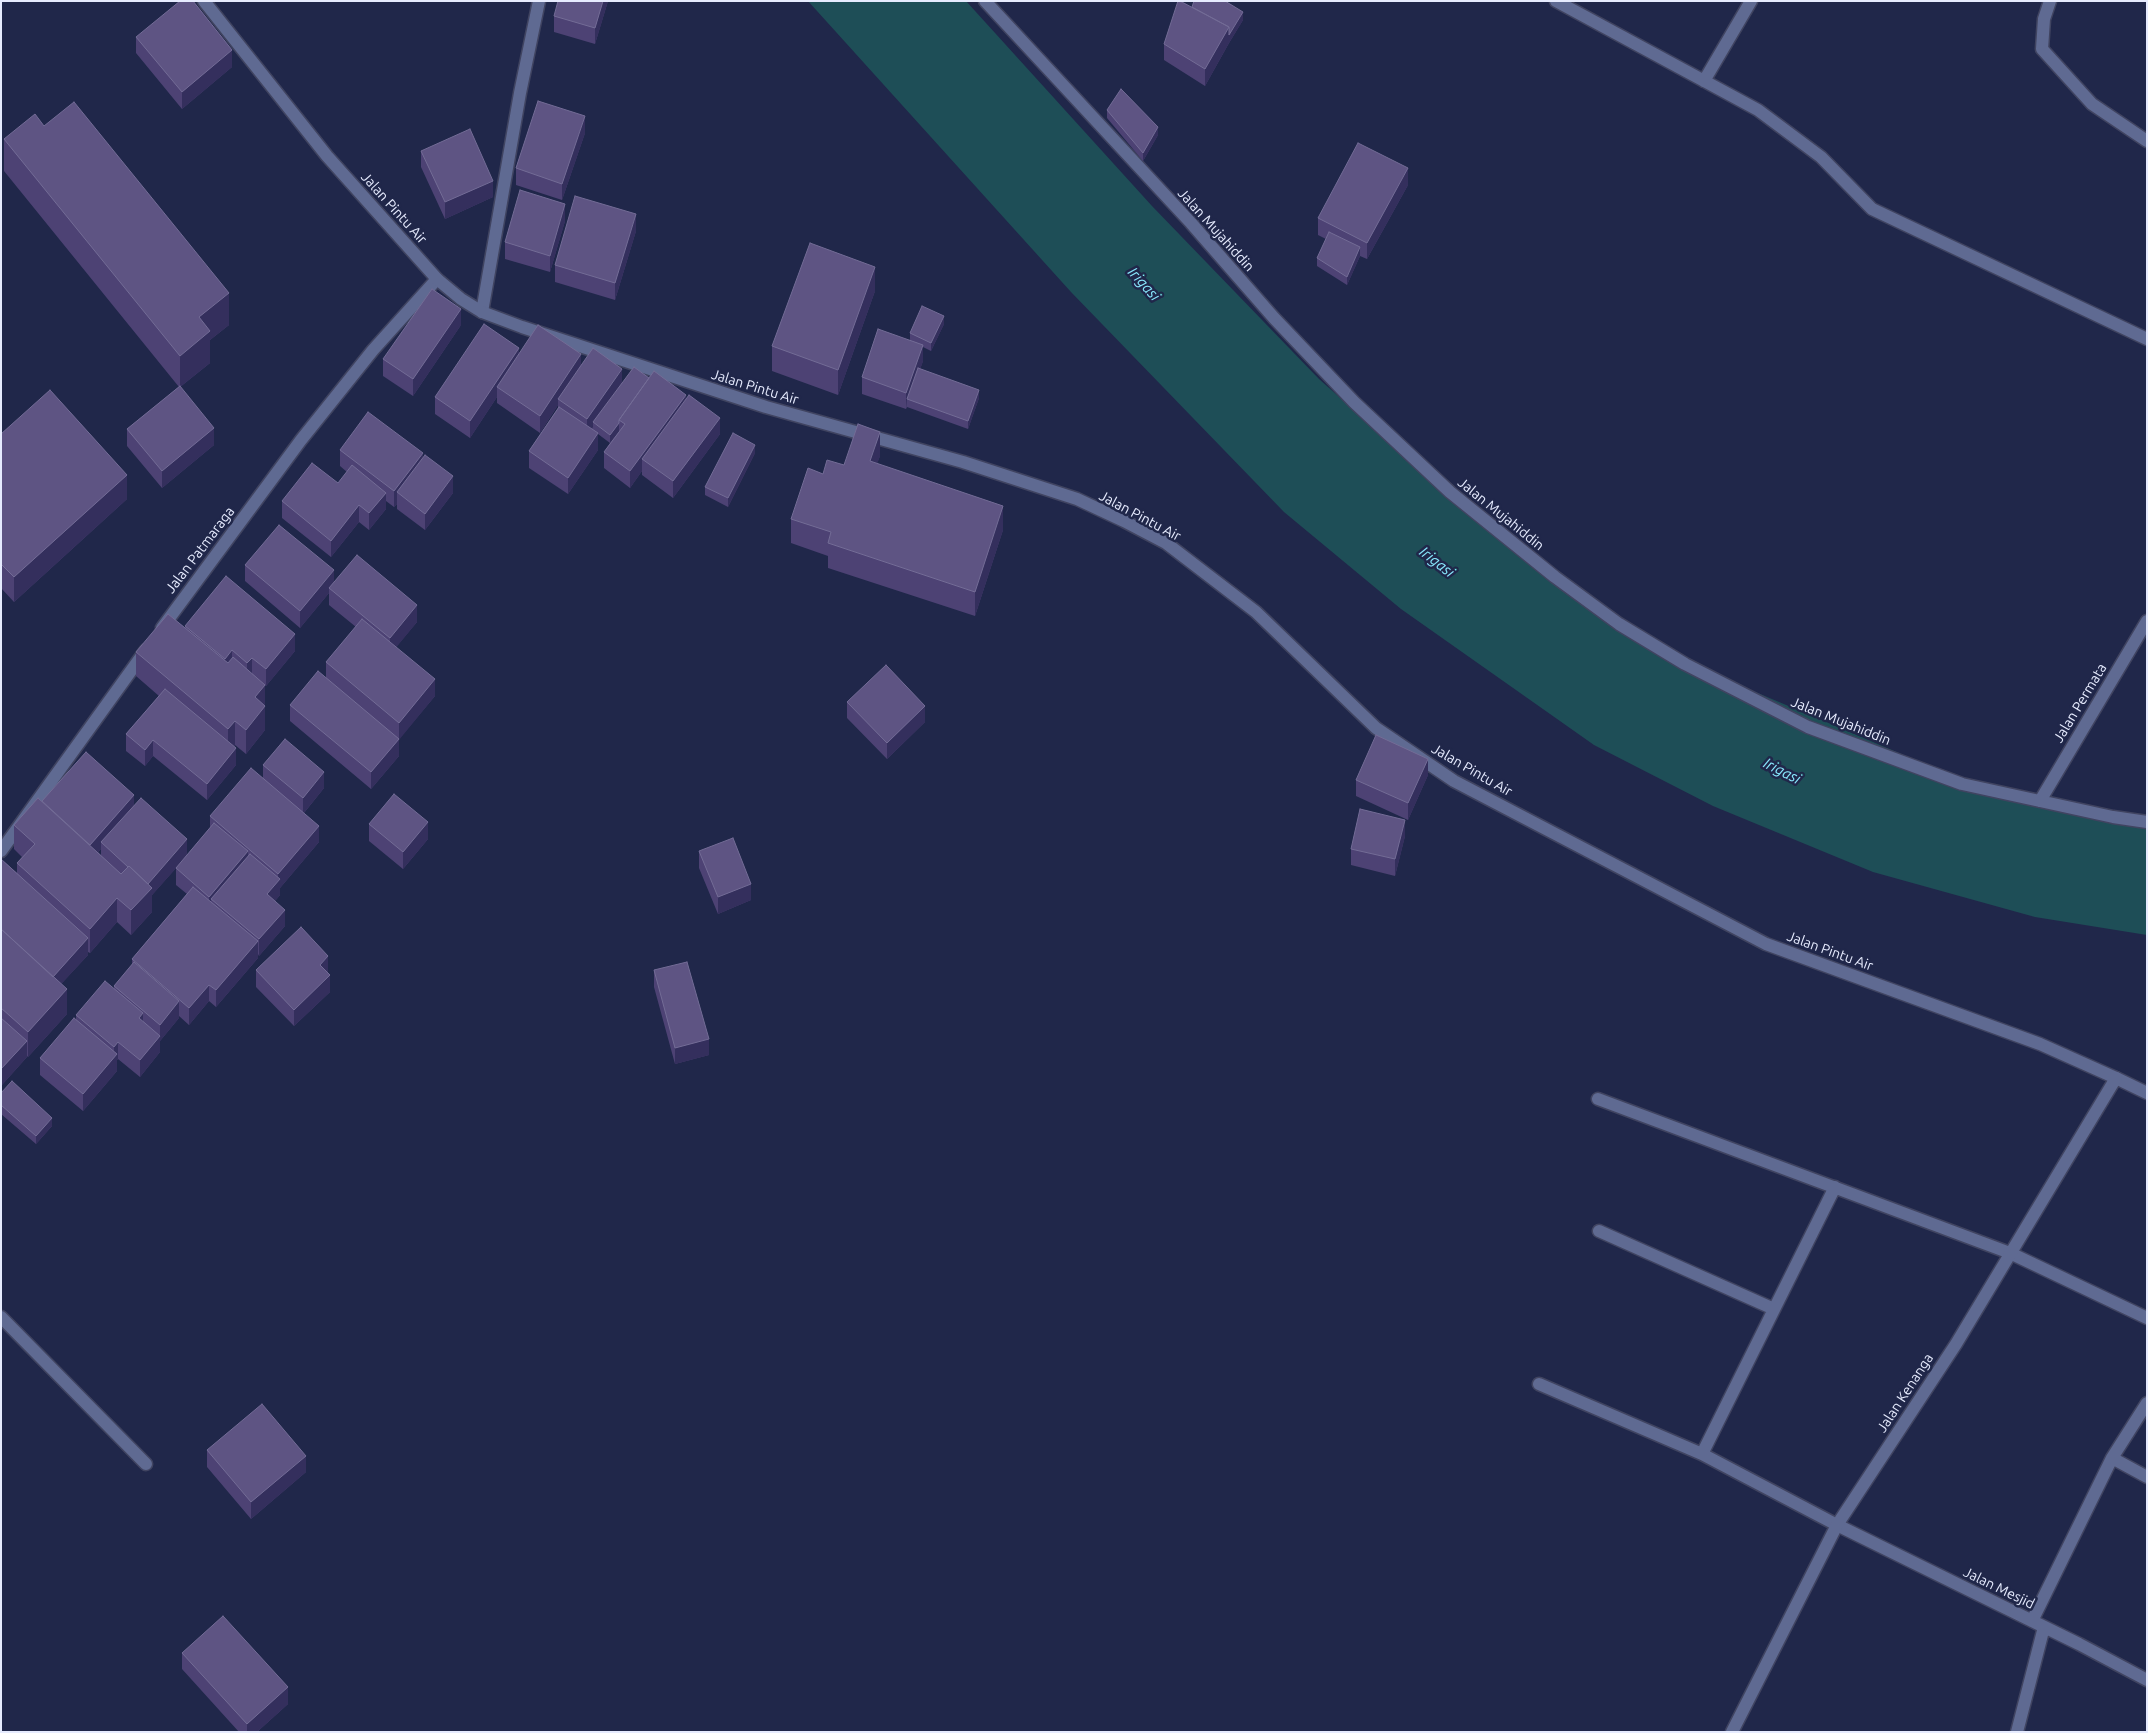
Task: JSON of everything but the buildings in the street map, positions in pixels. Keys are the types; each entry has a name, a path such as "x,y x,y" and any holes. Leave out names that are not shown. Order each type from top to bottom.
{"street":[{"name":"Jalan Pintu Air","path":"204,1 327,156 437,279 461,299 482,312 522,327 766,407 963,462 1077,500 1124,521 1166,543 1256,612 1376,728 1454,781 1766,944 2040,1044 2147,1094"},
{"path":"482,312 520,94 539,1"},
{"name":"Jalan Mujahiddin","path":"985,1 1191,224 1274,318 1354,402 1450,492 1554,577 1619,624 1685,664 1808,727 1962,784 2147,822"},
{"path":"1556,1 1758,110 1821,157 1872,208 2147,339"},
{"path":"1704,81 1751,1"},
{"path":"2050,1 2044,19 2042,49 2092,104 2147,141"},
{"name":"Jalan Patmaraga","path":"1,851 177,607 301,440 373,350 437,279"},
{"name":"Jalan Permata","path":"2040,801 2147,621"},
{"name":"Jalan Kenanga","path":"1732,1732 1837,1525 1956,1344 2116,1078"},
{"path":"1598,1099 2010,1253 2147,1318"},
{"path":"1702,1454 1835,1187"},
{"path":"1599,1231 1774,1309"},
{"path":"1,1317 146,1464"},
{"name":"Jalan Mesjid","path":"1538,1384 1702,1454 1837,1525 2147,1680"},
{"path":"2032,1621 2112,1458 2147,1403"},
{"path":"2112,1458 2147,1478"},
{"path":"2017,1732 2044,1627"}],"water":[{"name":"Irigasi","path":"808,1 966,1 1152,206 1319,379 1501,541 1652,648 1939,770 2067,809 2147,825 2147,935 2035,917 1873,872 1713,806 1594,745 1401,609 1284,512 1071,292"}]}
